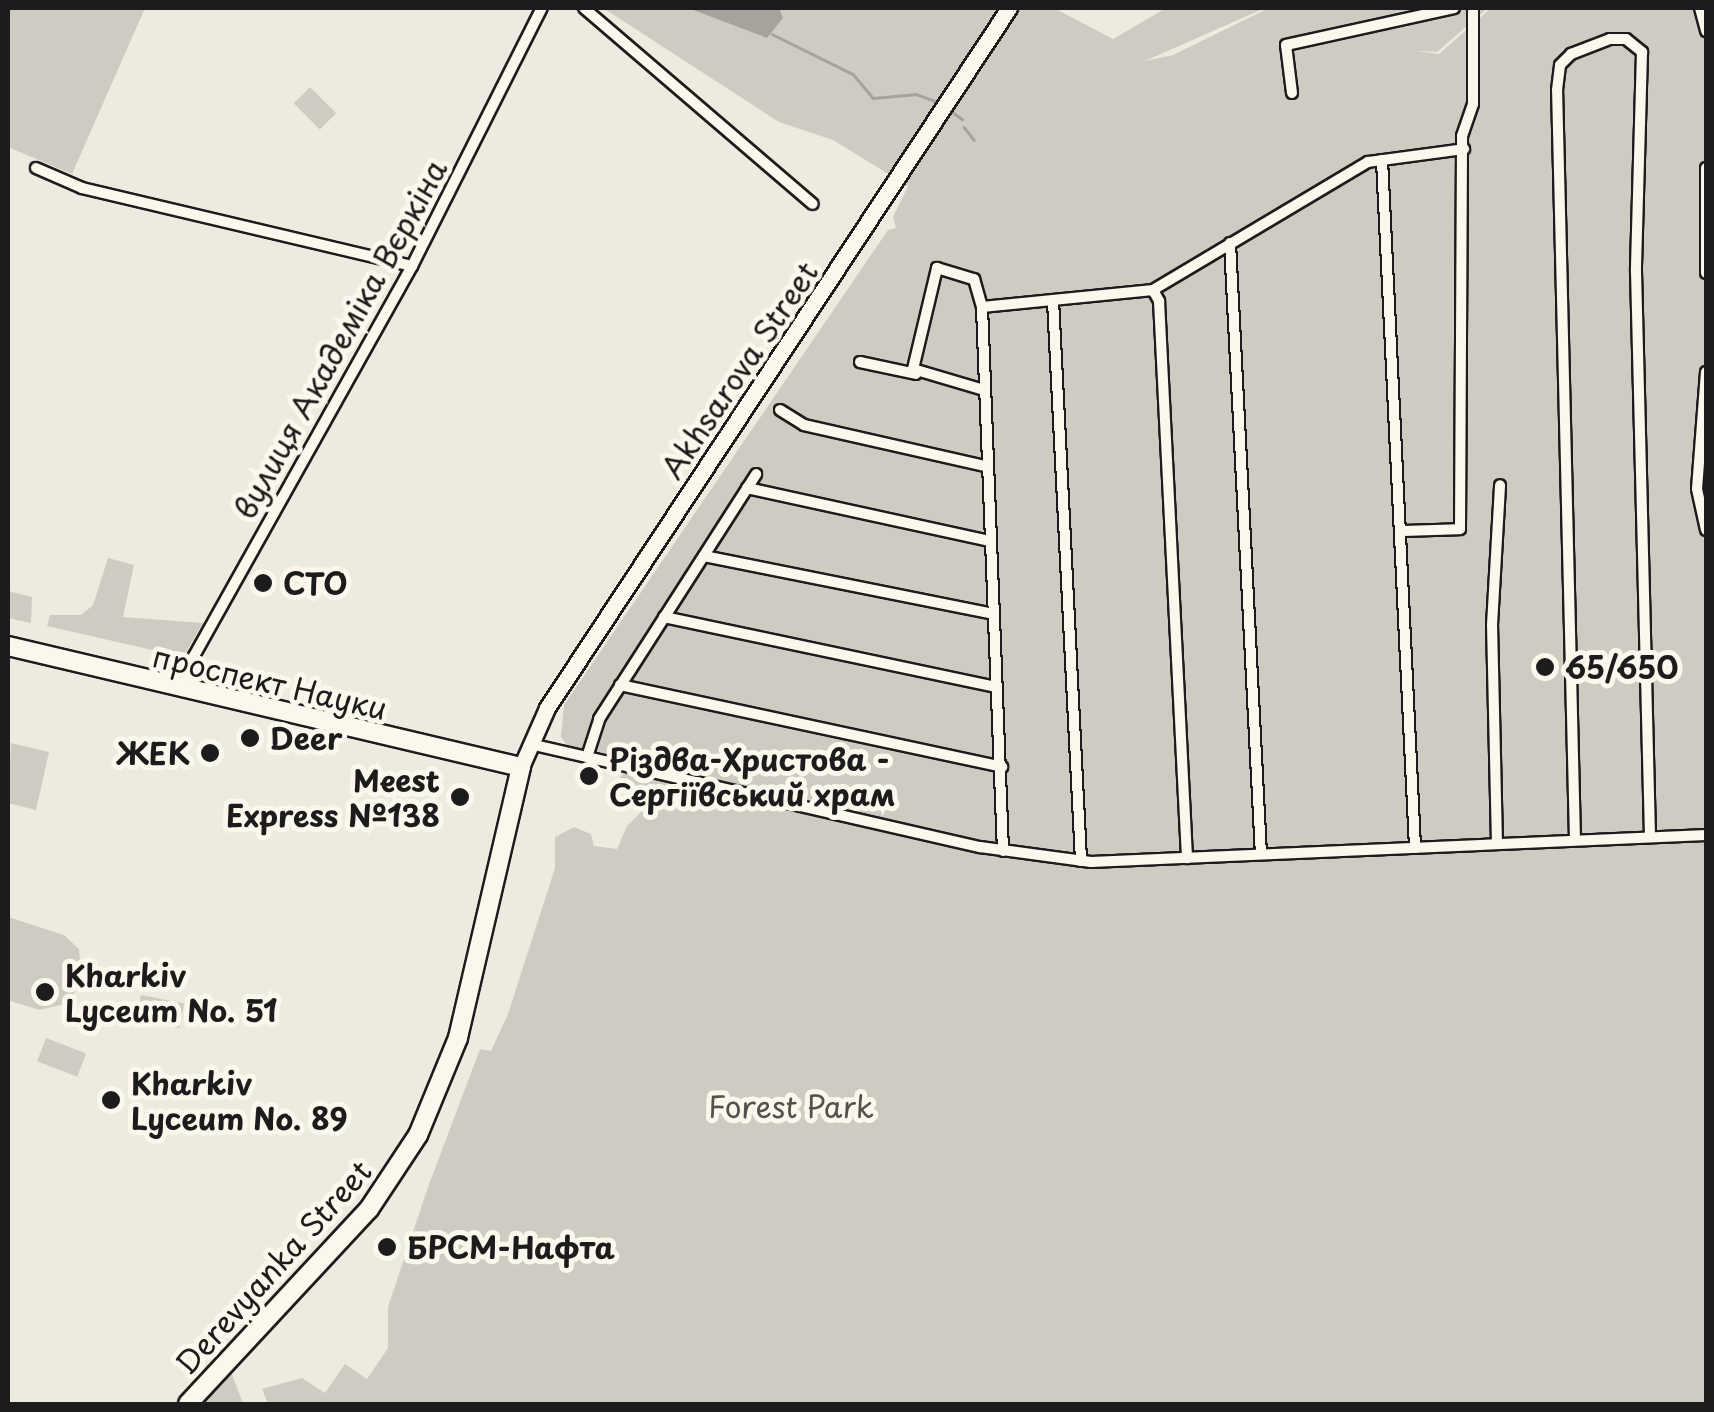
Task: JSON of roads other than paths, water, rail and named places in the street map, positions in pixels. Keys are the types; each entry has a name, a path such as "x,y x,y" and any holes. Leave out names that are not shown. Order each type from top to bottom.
{"main road":[{"name":"Akhsarova Street","path":"521,767 528,744 1010,8"},
{"name":"проспект Науки","path":"8,646 182,692 521,767"},
{"name":"Derevyanka Street","path":"188,1404 369,1209 418,1135 458,1038 521,767"}],"street":[{"name":"вулиця Академіка Вєркіна","path":"182,692 194,656 412,266 542,8"},
{"path":"584,8 813,204"},
{"path":"1292,93 1286,44 1454,8"},
{"path":"1402,531 1460,529 1464,149 1473,104 1473,8"},
{"path":"1700,8 1706,30"},
{"path":"1575,840 1557,90 1560,65 1571,54 1610,38 1626,39 1642,52 1636,271 1650,837"},
{"path":"982,306 1153,290 1230,243 1304,205 1360,166 1464,149"},
{"path":"1382,160 1415,848"},
{"path":"36,168 82,188 412,266"},
{"path":"1706,168 1706,273"},
{"path":"1230,243 1261,854"},
{"path":"916,374 913,363 934,270 974,279 982,306 985,466 1003,851"},
{"path":"1153,290 1160,320 1188,858"},
{"path":"1053,300 1082,861"},
{"path":"860,362 984,390"},
{"path":"1706,372 1697,489 1706,530"},
{"path":"780,410 804,425 985,466"},
{"path":"587,756 620,685 756,474"},
{"path":"1497,844 1492,624 1500,485"},
{"path":"747,488 990,541"},
{"path":"704,556 993,614"},
{"path":"664,617 998,687"},
{"path":"620,685 1002,767"},
{"path":"528,744 1003,851 1082,861 1706,834"}],"waterway":[{"path":"772,34 853,74 873,98 916,94 941,103"},
{"path":"951,111 962,119"},
{"path":"964,127 974,140"}],"place":[{"name":"СТО","path":"263,583"},
{"name":"65/650","path":"1545,667"},
{"name":"Deer","path":"250,738"},
{"name":"ЖЕК","path":"210,753"},
{"name":"Різдва-Христова - Сергіївський храм","path":"589,776"},
{"name":"Meest Express №138","path":"460,797"},
{"name":"Kharkiv Lyceum No. 51","path":"45,992"},
{"name":"Kharkiv Lyceum No. 89","path":"111,1100"},
{"name":"БРСМ-Нафта","path":"387,1247"}],"park label":[{"name":"Forest Park","path":"791,1106"}]}
